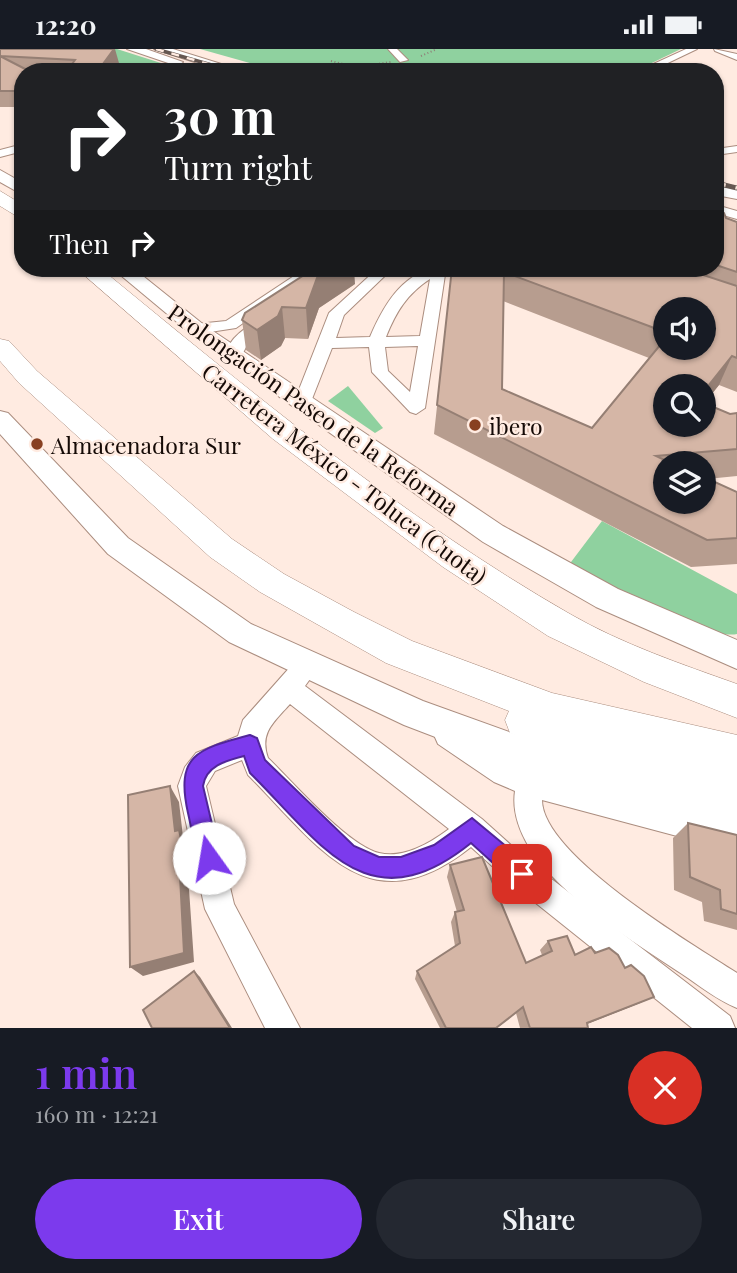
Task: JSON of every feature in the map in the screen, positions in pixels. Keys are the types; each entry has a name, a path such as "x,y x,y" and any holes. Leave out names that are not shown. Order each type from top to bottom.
{"highway":[{"path":"0,197 14,208"},
{"name":"Carretera México - Toluca (Cuota)","path":"98,277 283,432 454,558 560,626 657,671 737,701"},
{"path":"0,346 28,377 221,548 272,583 399,652 552,710 737,754"},
{"path":"399,652 432,685 541,757 596,750 737,788"},
{"path":"541,757 595,738 737,776"}],"main road":[{"path":"132,49 180,63"},
{"path":"160,49 208,63"},
{"name":"Prolongación Paseo de la Reforma","path":"132,277 234,356 444,503 537,561 607,598 737,655"},
{"path":"0,419 118,546 240,633 416,714 541,757 631,794 737,821"}],"street":[{"path":"392,49 403,60"},
{"path":"661,63 693,49"},
{"path":"718,49 737,57"},
{"path":"197,329 230,325 302,277"},
{"path":"298,400 306,395 337,313 376,277"},
{"path":"423,277 410,285 389,310 376,342 380,372 416,408 437,277"},
{"path":"234,356 241,339 278,315 265,312 262,304"},
{"path":"324,343 426,341"},
{"path":"308,664 251,729 250,745 257,766 346,853 379,868 401,868 441,853 472,829"},
{"path":"288,688 472,829 522,874 718,1028"},
{"path":"250,745 204,761 195,771 192,786 220,909 283,1028"},
{"path":"737,838 541,757 529,815 539,838 555,856 614,907 737,992"}],"path":[{"path":"382,63 403,60 437,49"},
{"path":"331,61 339,63"}],"green space":[{"path":"69,49 117,49 161,63 14,65 0,64"},
{"path":"200,49 681,49 652,63 250,63"},
{"path":"348,386 383,428 375,433 328,401"},
{"path":"602,521 737,594 737,634 722,634 679,620 568,566"}],"building":[{"path":"0,49 114,49 104,63 0,56"},
{"path":"0,56 14,63 14,91 0,91"},
{"path":"724,213 726,218 737,222 737,272 724,268"},
{"path":"301,277 319,277 306,308 282,307 278,316 257,330 242,320 245,313"},
{"path":"451,277 504,277 502,389 592,428 653,354 653,360 716,360 716,297 653,297 653,328 517,277 710,277 737,286 737,358 732,356 716,376 653,374 653,437 716,437 716,408 730,414 737,413 737,449 653,451 653,513 437,405"},
{"path":"716,482 737,492 737,538 707,540 655,514 716,514"},
{"path":"170,786 175,831 179,830 189,874 180,876 184,953 130,967 128,795"},
{"path":"688,823 737,835 737,914 721,909 720,890 690,877"},
{"path":"482,857 526,963 552,951 548,941 567,936 575,955 591,947 595,953 609,948 618,955 625,968 631,965 644,976 654,997 587,1023 588,1028 530,1028 523,1007 496,1028 446,1028 417,971 460,943 455,912 464,910 450,865"},
{"path":"194,971 230,1028 152,1028 143,1010"}],"railway":[{"path":"156,49 205,63"},
{"path":"724,185 737,188"}],"place":[{"name":"ibero","path":"475,425"},
{"name":"Almacenadora Sur","path":"37,444"}],"route":[{"path":"209,858 192,786 195,771 204,761 226,751 250,745 257,766 346,853 379,868 401,868 441,853 472,829 522,874"}]}
